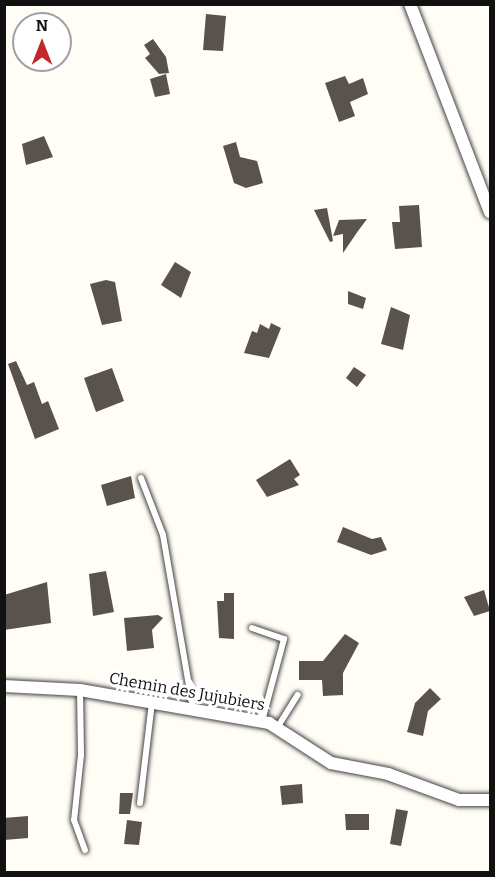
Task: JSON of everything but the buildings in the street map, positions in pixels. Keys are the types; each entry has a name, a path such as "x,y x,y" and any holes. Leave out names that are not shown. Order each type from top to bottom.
{"street":[{"path":"410,4 490,212"},
{"name":"Chemin des Jujubiers","path":"4,686 80,690 261,722 277,728 331,763 388,774 459,800 490,800"}],"lane":[{"path":"141,478 163,535 193,709"},
{"path":"252,628 284,639 261,722"},
{"path":"80,690 81,755 74,820 85,850"},
{"path":"277,728 298,695"},
{"path":"140,803 152,702"}]}
